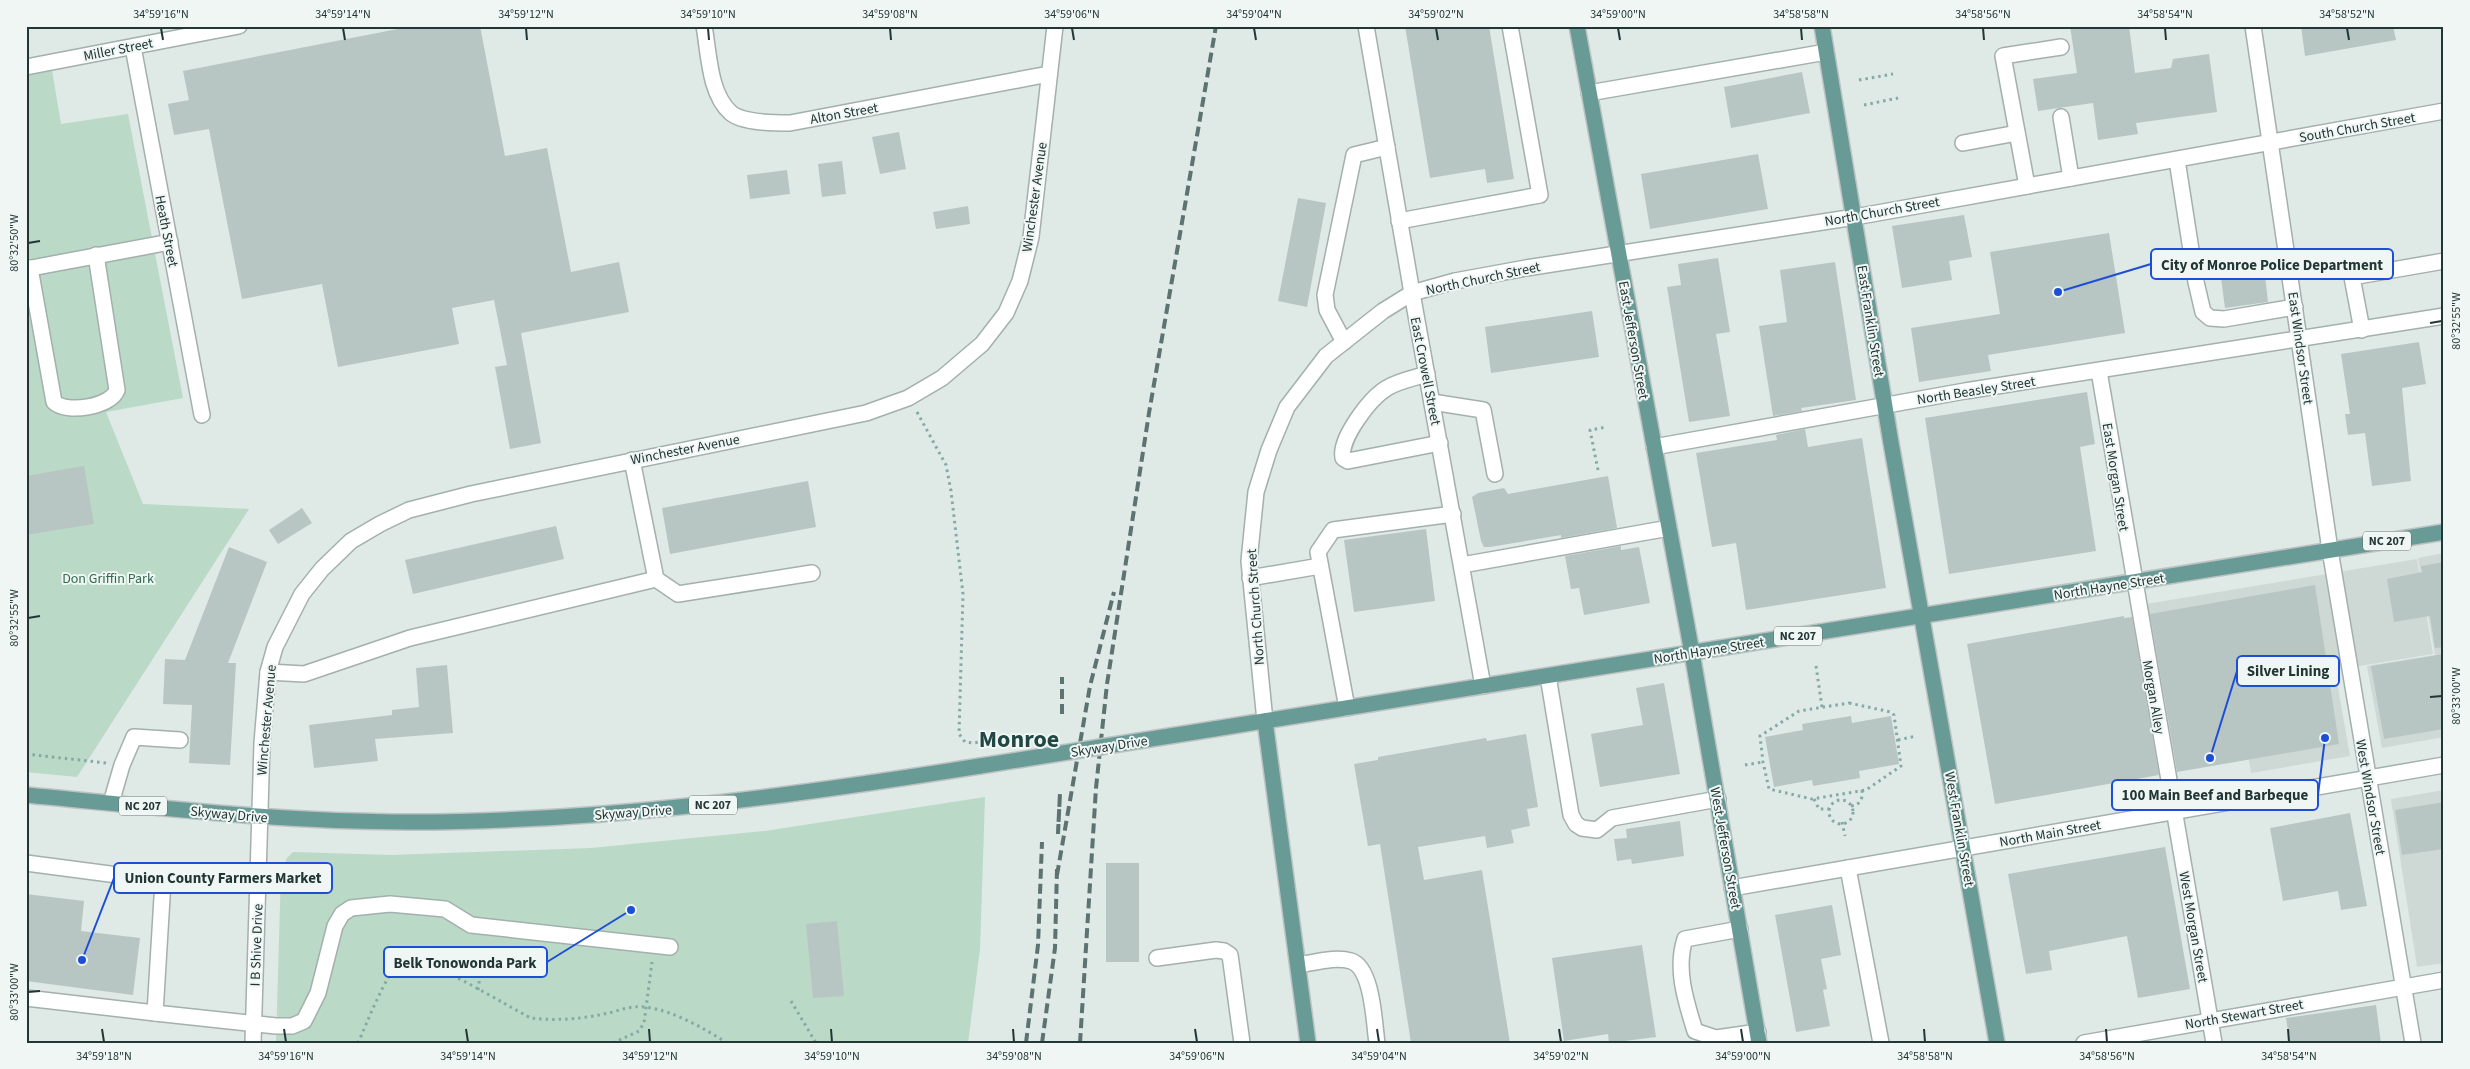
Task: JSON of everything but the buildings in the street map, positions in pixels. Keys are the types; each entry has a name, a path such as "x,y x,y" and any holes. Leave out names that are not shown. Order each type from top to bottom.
{"main road":[{"name":"East Jefferson Street","path":"1577,26 1692,653"},
{"name":"East Franklin Street","path":"1822,26 1885,406 1923,616"},
{"name":"NC 207","path":"2330,550 2444,532"},
{"name":"North Hayne Street","path":"1265,721 2330,550"},
{"name":"West Franklin Street","path":"1923,616 1997,1043"},
{"name":"West Jefferson Street","path":"1692,653 1759,1038"},
{"name":"Skyway Drive","path":"26,794 260,817 344,821 453,821 657,811 829,790 1265,721"},
{"name":"North Church Street","path":"1265,721 1308,1043"}],"street":[{"name":"Miller Street","path":"26,67 239,26"},
{"name":"Alton Street","path":"704,26 718,96 732,114 764,124 800,121 1049,74"},
{"name":"Winchester Avenue","path":"260,817 262,743 268,672 275,647 302,594 322,569 352,540 409,510 471,494 866,413 908,398 942,378 982,344 1006,313 1020,281 1030,237 1055,26"},
{"name":"East Crowell Street","path":"1366,26 1399,221 1483,686"},
{"path":"1399,221 1540,195 1510,26"},
{"name":"East Windsor Street","path":"2253,26 2330,550"},
{"name":"Heath Street","path":"133,47 202,415"},
{"path":"2027,186 2003,56 2061,47"},
{"path":"1589,93 1826,52"},
{"name":"South Church Street","path":"2270,143 2444,111"},
{"path":"2061,117 2071,178"},
{"path":"1963,143 2017,133"},
{"name":"North Church Street","path":"1265,721 1250,578 1250,530 1256,492 1270,450 1288,407 1326,356 1383,311 1412,293 1455,281 1618,253 1855,217 2270,143"},
{"path":"1344,342 1327,310 1326,295 1354,155 1387,147"},
{"path":"2177,160 2199,301 2203,312 2210,318 2224,319 2294,307"},
{"path":"96,255 117,390 114,397 105,403 68,408 59,407 54,402 28,268 96,255 170,242"},
{"path":"2362,330 2352,277 2444,261"},
{"name":"North Beasley Street","path":"1654,447 1885,406 2444,316"},
{"name":"East Morgan Street","path":"2099,371 2134,582"},
{"path":"1427,374 1388,387 1376,396 1343,443 1343,458 1348,461 1440,443"},
{"path":"1432,402 1483,410 1495,474"},
{"path":"632,460 656,579 678,594 812,573"},
{"path":"1347,708 1318,552 1333,530 1453,514"},
{"path":"1462,565 1669,528"},
{"name":"West Windsor Street","path":"2330,550 2413,1043"},
{"path":"1250,578 1320,566"},
{"path":"268,672 304,674 410,638 656,579"},
{"name":"Morgan Alley","path":"2134,582 2174,811"},
{"path":"1548,676 1571,815 1576,824 1589,830 1597,830 1612,818 1718,799"},
{"path":"110,803 122,765 134,737 180,740"},
{"name":"North Main Street","path":"1732,888 2444,765"},
{"name":"West Morgan Street","path":"2174,811 2214,1043"},
{"name":"I B Shive Drive","path":"253,1043 260,817"},
{"path":"26,863 163,881 155,1013"},
{"path":"1848,868 1881,1043"},
{"path":"26,998 253,1025 292,1026 304,1021 318,993 335,926 342,914 351,908 390,904 444,908 471,925 670,947"},
{"path":"1740,929 1685,939 1679,955 1685,999 1695,1031 1716,1038 1759,1038"},
{"path":"1157,958 1216,950 1224,951 1230,955 1242,1043"},
{"path":"1298,965 1345,960 1358,964 1369,985 1377,1043"},
{"name":"North Stewart Street","path":"2084,1043 2444,980"}],"path":[{"path":"1859,80 1893,74"},
{"path":"1864,105 1898,98"},
{"path":"915,410 946,465 951,492 963,594 959,734 965,742 973,744 993,740"},
{"path":"1598,470 1590,430 1607,427"},
{"path":"1816,666 1822,707"},
{"path":"1849,703 1891,712 1894,715 1901,766 1862,790 1838,795 1814,799 1769,789 1762,762 1760,736 1799,712 1822,707 1849,703"},
{"path":"1898,740 1916,736"},
{"path":"26,754 122,765"},
{"path":"1745,765 1762,762"},
{"path":"1851,806 1859,803 1862,798 1862,790"},
{"path":"1838,795 1839,802"},
{"path":"1814,799 1819,809 1829,809"},
{"path":"1847,801 1851,806 1852,818 1835,824 1832,822 1829,809 1831,804 1847,801"},
{"path":"1842,822 1845,836"},
{"path":"358,1043 387,982 403,958 416,958 531,1018 548,1020 603,1014 635,1007 647,1008 672,1014 708,1031 726,1043"},
{"path":"478,990 482,962"},
{"path":"614,1043 639,1031 644,1023 650,979"},
{"path":"791,1001 816,1043"}],"shaded area":[{"path":"2444,553 2444,737 2382,748 2367,666 2435,655 2418,558"},
{"path":"2417,559 2433,654 2335,670 2350,756 2251,773 2236,684 2162,697 2146,604"},
{"path":"2444,790 2444,963 2417,967 2391,799"}],"green space":[{"name":"Don Griffin Park","path":"52,70 61,124 128,114 183,398 106,412 143,504 249,509 77,777 26,772 26,74"},
{"path":"985,797 980,949 968,1043 276,1043 281,872 287,858 293,852 392,855 591,848 765,831"}],"railway":[{"path":"1080,1043 1096,788 1107,684 1149,413 1216,26"},
{"path":"1057,875 1090,686 1114,592"},
{"path":"1062,677 1062,714"},
{"path":"1058,833 1060,793 1058,834"},
{"path":"1026,1043 1038,945 1042,842"},
{"path":"1042,1043 1055,948 1057,869"}],"place":[{"name":"City of Monroe Police Department","path":"2058,292"},
{"name":"100 Main Beef and Barbeque","path":"2325,738"},
{"name":"Silver Lining","path":"2210,758"},
{"name":"Belk Tonowonda Park","path":"631,910"},
{"name":"Union County Farmers Market","path":"82,960"}],"district":[{"name":"Monroe","path":"1019,739"}]}
